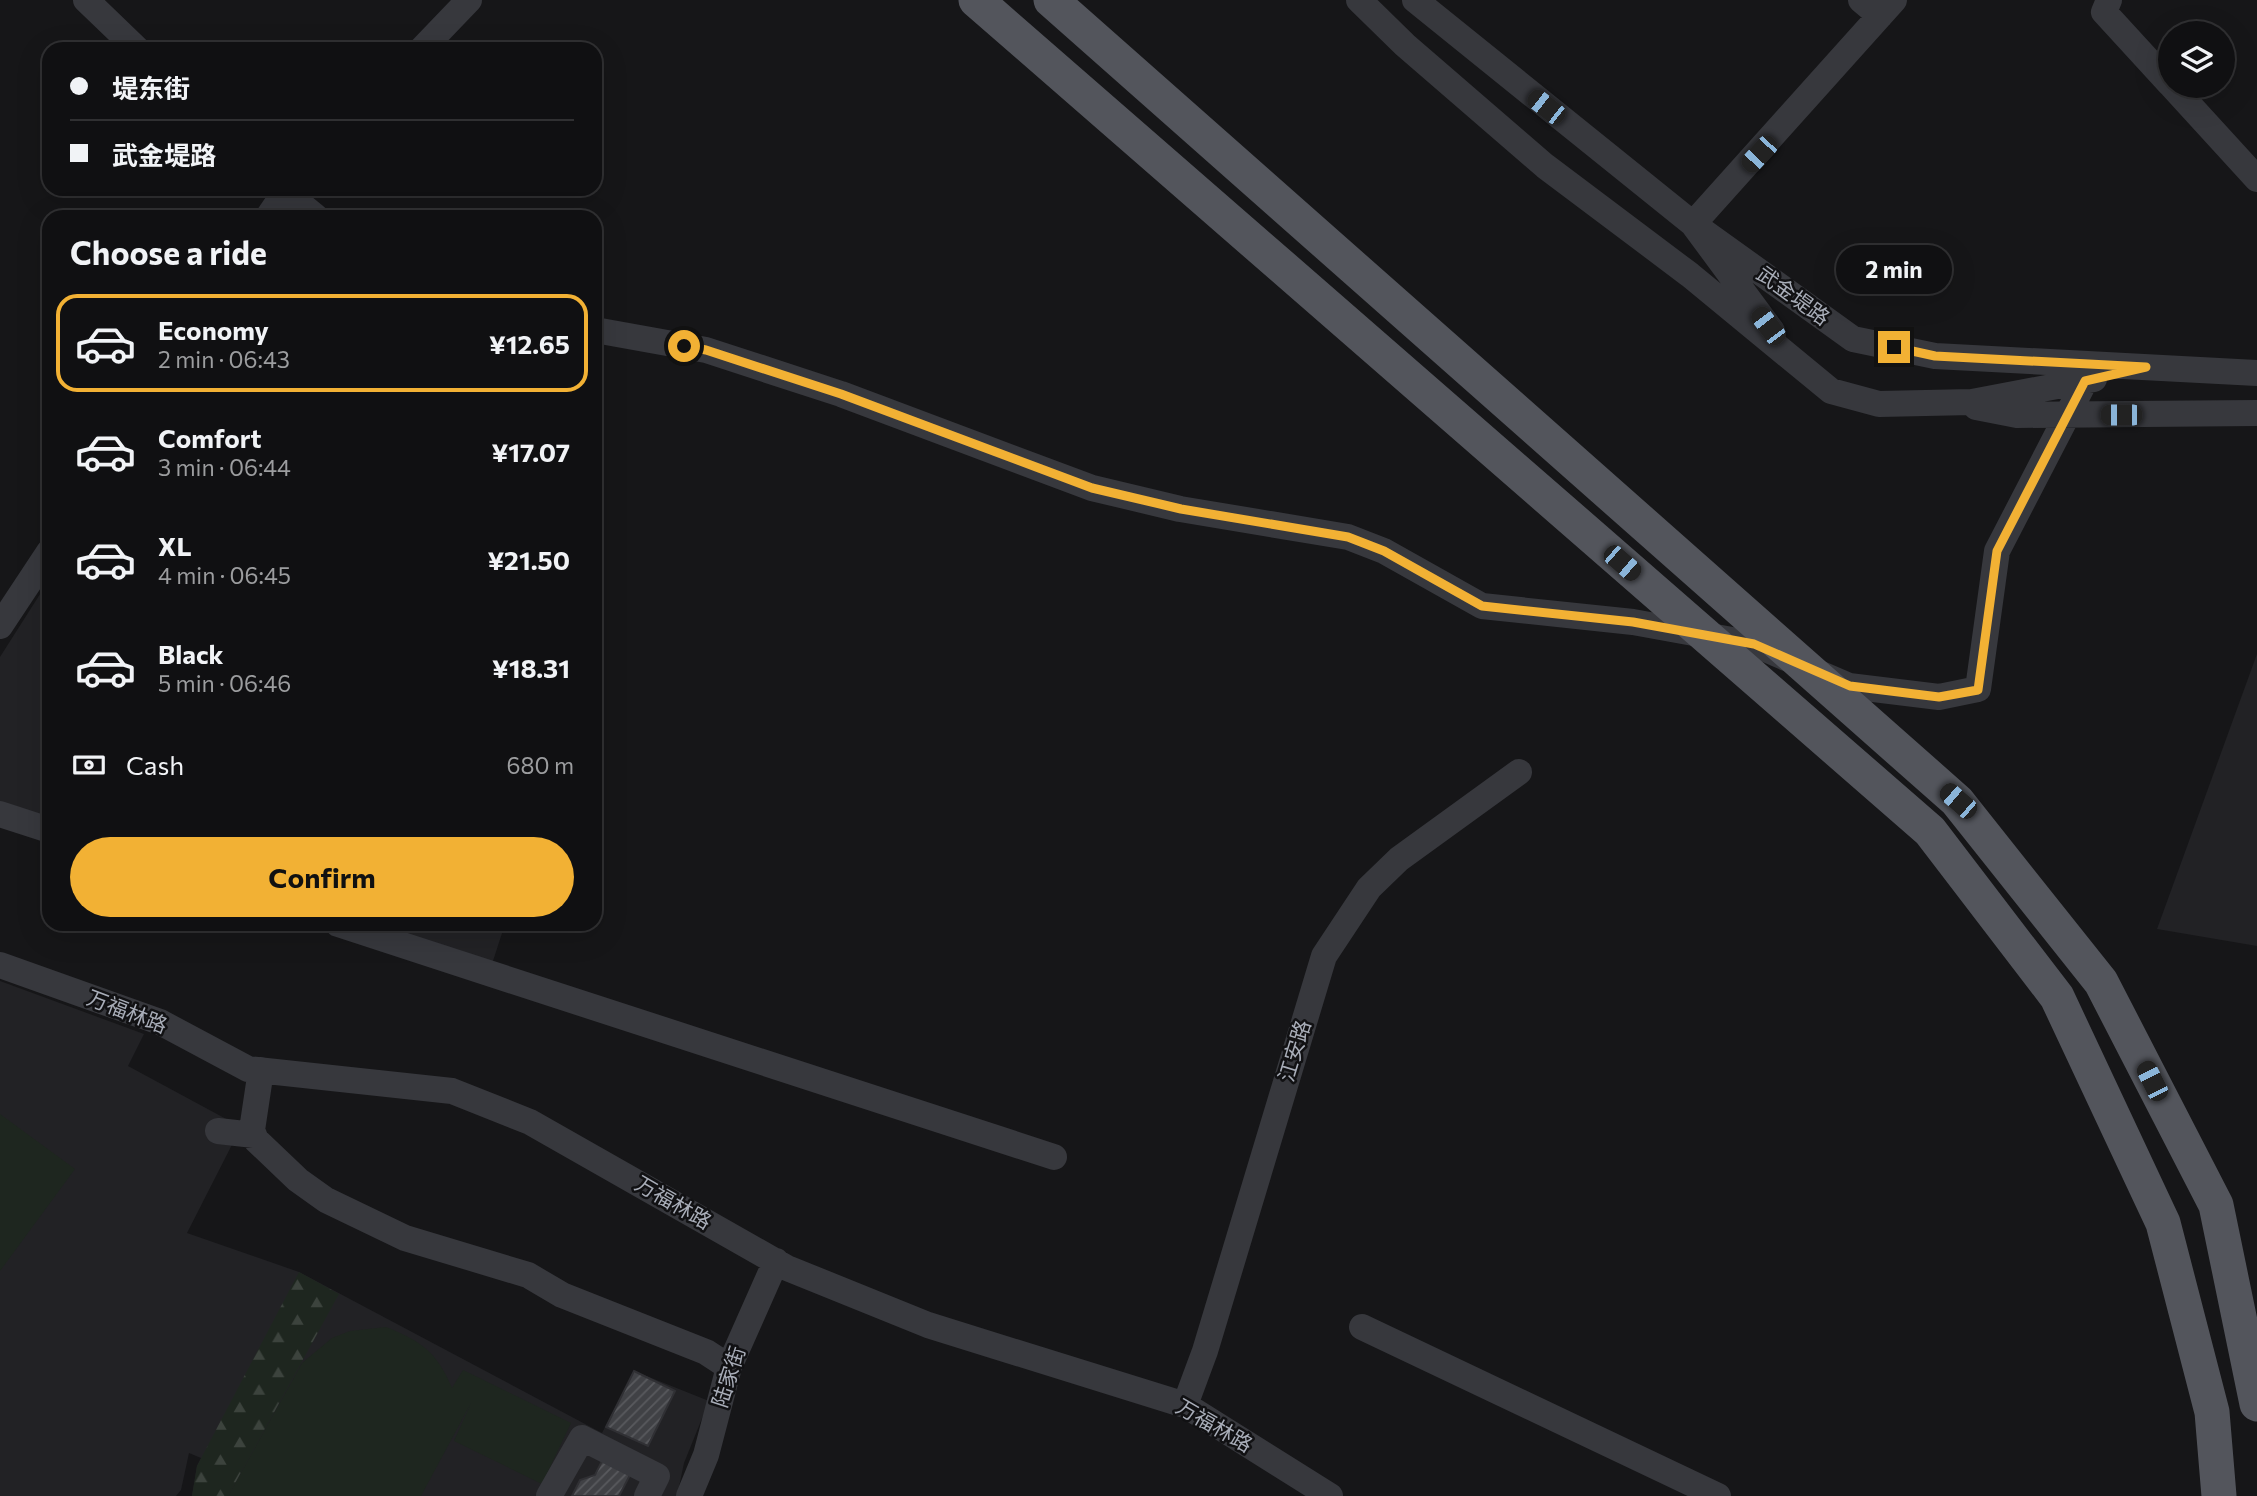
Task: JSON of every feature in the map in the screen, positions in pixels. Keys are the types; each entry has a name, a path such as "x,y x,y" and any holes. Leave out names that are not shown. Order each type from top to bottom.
{"main road":[{"path":"976,0 1930,831 2057,998 2163,1223 2212,1412 2219,1496"},
{"path":"1051,0 1958,801 2101,982 2216,1205 2257,1404"}],"street":[{"path":"86,0 130,42"},
{"path":"429,42 469,0"},
{"path":"1359,0 1405,46 1545,166 1690,275 1831,391 1879,404 1972,402 2146,367"},
{"name":"武金堤路","path":"1415,0 1693,224 1853,339 1935,356 2257,373"},
{"path":"2109,0 2104,12 2158,71"},
{"path":"1798,366 1693,224 1878,5"},
{"path":"2183,98 2257,179"},
{"path":"291,196 308,210"},
{"path":"602,331 706,350 841,394 1092,488 1181,509 1348,537 1384,551 1482,606 1633,622 1754,644 1850,686 1939,697 1978,690 1997,551 2085,381"},
{"path":"1954,403 2017,415 2257,413"},
{"path":"0,626 42,563"},
{"name":"江安路","path":"1185,1405 1205,1351 1324,956 1369,888 1399,859 1519,772"},
{"path":"0,814 42,828"},
{"path":"359,931 1054,1157"},
{"name":"万福林路","path":"0,965 160,1022 248,1069 452,1090 530,1122 776,1261 928,1325 1185,1405 1329,1496"},
{"path":"261,1070 252,1130 254,1135 298,1180 326,1200 405,1237 528,1275 562,1295 706,1352 729,1367"},
{"path":"218,1131 254,1135"},
{"name":"陆家街","path":"689,1496 706,1455 729,1367 776,1261"},
{"path":"1362,1327 1718,1496"},
{"path":"549,1496 582,1438 657,1476 647,1496"}],"shaded area":[{"path":"42,591 42,819 0,805 0,657"},
{"path":"2257,654 2257,946 2157,929"},
{"path":"391,931 503,931 492,964"},
{"path":"0,981 144,1034 128,1066 241,1127 187,1233 299,1272 602,1433 634,1371 709,1401 684,1463 677,1496 192,1496 201,1458 189,1453 181,1490 176,1496 0,1496"}],"green space":[{"path":"0,1114 75,1169 0,1271"},
{"path":"299,1272 339,1294 228,1496 192,1496 197,1466"},
{"path":"386,1327 409,1337 426,1349 440,1365 452,1388 463,1370 571,1423 542,1484 454,1441 471,1403 421,1496 228,1496 302,1363 332,1338 350,1331"}],"building":[{"path":"634,1371 675,1391 648,1446 606,1427"},
{"path":"603,1459 631,1473 619,1496 572,1496 580,1480 595,1475"}],"route":[{"path":"684,346 706,350 841,394 1092,488 1181,509 1348,537 1384,551 1482,606 1633,622 1754,644 1850,686 1939,697 1978,690 1997,551 2085,381 2146,367 1935,356 1894,347"}]}
